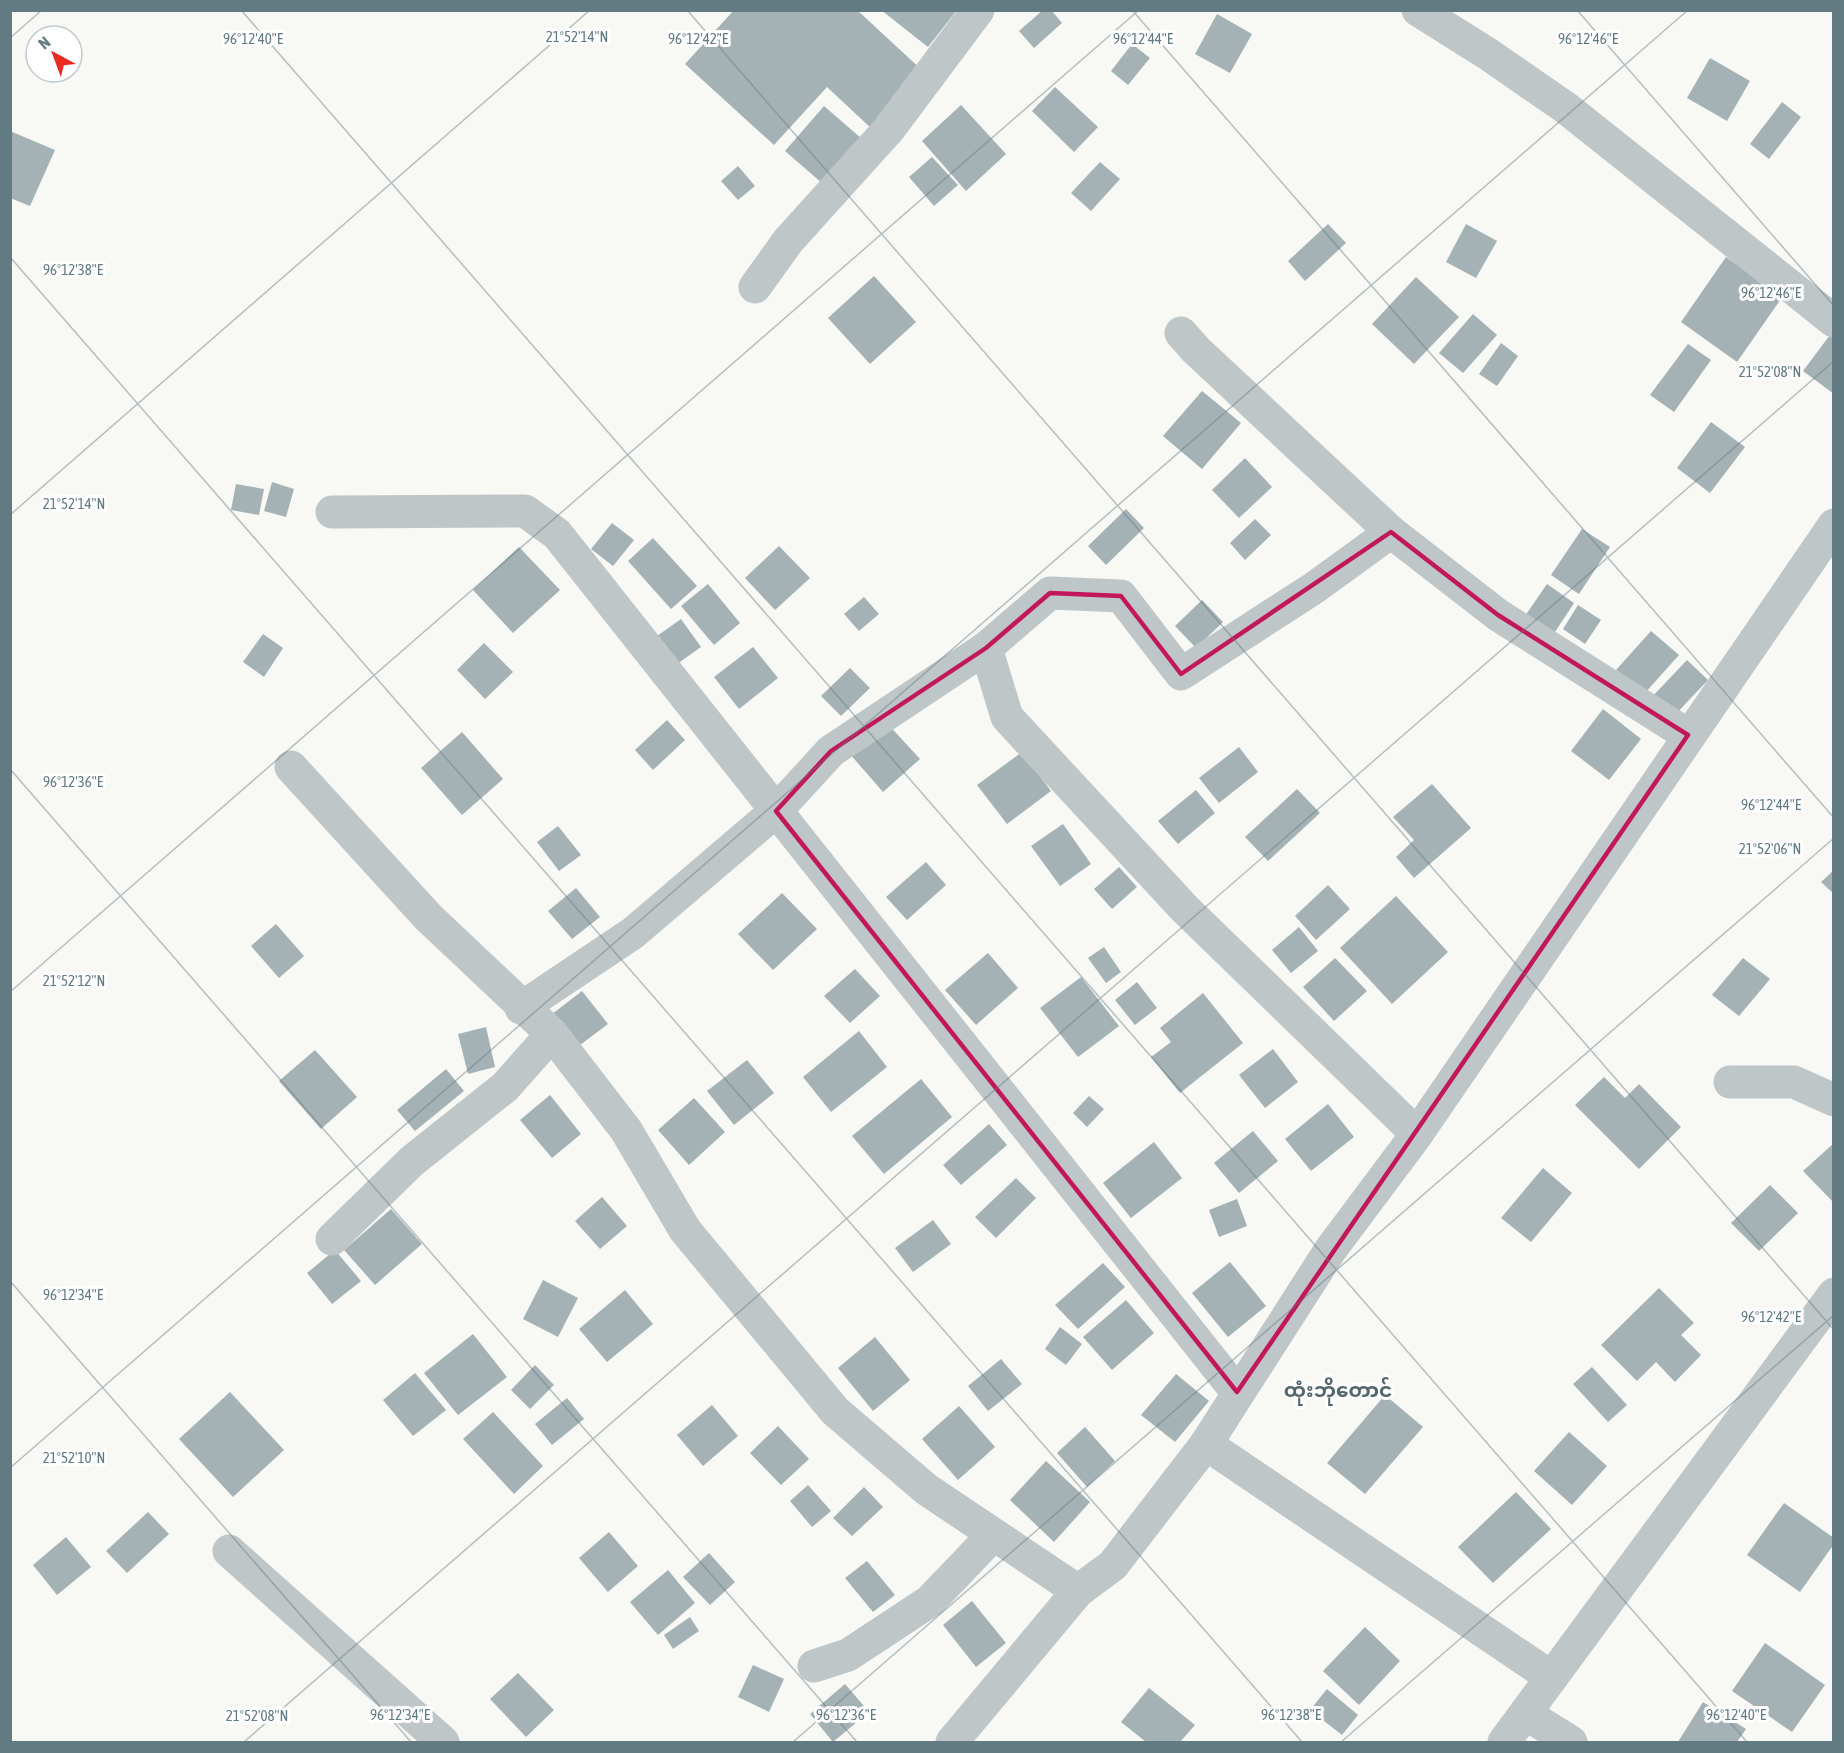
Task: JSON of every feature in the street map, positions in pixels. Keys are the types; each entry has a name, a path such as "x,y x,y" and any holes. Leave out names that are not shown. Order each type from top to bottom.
{"street":[{"path":"755,287 788,241 889,129 978,10"},
{"path":"1419,10 1566,108 1833,321"},
{"path":"1181,333 1391,532 1498,615 1688,735"},
{"path":"332,512 525,511 557,534 1237,1392"},
{"path":"952,1743 1078,1591 1113,1565 1217,1450 1237,1392 1331,1249 1417,1134 1833,525"},
{"path":"521,1008 633,933 776,811 831,751 986,648 1050,593 1121,596 1181,674 1314,588 1391,532"},
{"path":"986,648 1007,717 1185,909 1417,1134"},
{"path":"291,767 428,917 521,1008 552,1034 626,1130 685,1230 835,1412 926,1489 1078,1591"},
{"path":"332,1239 412,1161 505,1087 552,1034"},
{"path":"1730,1082 1794,1082 1833,1100"},
{"path":"1504,1743 1833,1293"},
{"path":"1217,1450 1371,1557 1551,1677"},
{"path":"814,1666 848,1655 930,1601 993,1535"},
{"path":"229,1551 443,1743"},
{"path":"1526,1714 1571,1743"}],"highlighted area":[{"path":"1391,532 1498,615 1688,735 1237,1392 776,811 831,751 986,648 1050,593 1121,596 1181,674"}],"building":[{"path":"734,10 857,10 924,72 872,129 827,87 774,145 685,64"},
{"path":"881,10 957,10 928,47"},
{"path":"1043,10 1051,10 1062,23 1034,48 1019,31"},
{"path":"1217,14 1252,34 1230,73 1195,54"},
{"path":"1132,44 1150,58 1128,85 1111,71"},
{"path":"1710,58 1750,81 1727,121 1687,98"},
{"path":"1055,87 1098,127 1074,152 1032,111"},
{"path":"1782,102 1801,117 1769,159 1750,144"},
{"path":"961,105 1006,154 966,191 922,141"},
{"path":"824,106 862,139 823,184 785,151"},
{"path":"10,131 55,150 30,206 10,198"},
{"path":"932,157 958,185 934,206 909,177"},
{"path":"1100,162 1120,179 1091,211 1071,193"},
{"path":"738,166 755,186 738,200 721,181"},
{"path":"1328,224 1346,243 1305,281 1288,261"},
{"path":"1466,224 1497,241 1476,278 1446,262"},
{"path":"1726,257 1783,296 1737,362 1681,322"},
{"path":"874,276 916,322 870,364 828,318"},
{"path":"1416,277 1459,317 1414,364 1372,324"},
{"path":"1473,314 1497,335 1463,373 1439,353"},
{"path":"1830,335 1834,338 1834,394 1803,371"},
{"path":"1501,343 1518,356 1497,386 1479,374"},
{"path":"1688,344 1711,360 1674,412 1650,395"},
{"path":"1202,391 1241,423 1202,469 1163,436"},
{"path":"1711,422 1745,447 1710,493 1677,468"},
{"path":"1245,458 1272,487 1239,518 1212,490"},
{"path":"272,482 294,489 286,517 264,511"},
{"path":"236,484 264,489 259,515 231,510"},
{"path":"1126,509 1144,528 1106,565 1088,546"},
{"path":"1255,519 1271,535 1245,560 1230,543"},
{"path":"612,523 634,540 613,566 591,549"},
{"path":"1582,529 1610,547 1579,594 1551,575"},
{"path":"653,538 697,586 671,609 628,561"},
{"path":"779,546 810,578 775,610 745,578"},
{"path":"519,547 560,590 513,633 473,590"},
{"path":"708,584 740,623 714,645 681,606"},
{"path":"1547,584 1574,603 1553,635 1525,616"},
{"path":"864,597 879,614 859,631 844,614"},
{"path":"1202,600 1223,622 1196,648 1175,626"},
{"path":"1578,605 1601,620 1585,644 1563,629"},
{"path":"681,619 701,647 677,664 657,636"},
{"path":"1651,631 1679,655 1644,694 1616,670"},
{"path":"263,634 283,648 264,677 243,662"},
{"path":"484,643 513,672 485,699 457,670"},
{"path":"753,647 778,678 739,709 714,677"},
{"path":"1687,660 1708,680 1671,719 1650,699"},
{"path":"850,668 870,688 841,716 821,696"},
{"path":"1603,709 1641,739 1609,780 1571,751"},
{"path":"667,720 685,740 653,770 635,750"},
{"path":"885,721 920,759 883,792 849,753"},
{"path":"462,732 503,779 462,815 421,768"},
{"path":"1239,747 1258,772 1219,803 1199,778"},
{"path":"1022,752 1051,791 1007,824 977,785"},
{"path":"1432,784 1471,828 1414,878 1396,857 1414,840 1393,817"},
{"path":"1297,789 1320,813 1268,861 1245,837"},
{"path":"1196,790 1215,813 1178,844 1158,821"},
{"path":"1063,824 1091,864 1060,886 1031,846"},
{"path":"558,826 581,855 559,871 537,842"},
{"path":"926,862 946,885 907,920 886,897"},
{"path":"1119,867 1137,887 1112,909 1094,889"},
{"path":"1834,870 1834,894 1821,882"},
{"path":"1328,885 1350,909 1316,940 1295,916"},
{"path":"576,888 600,917 572,939 548,911"},
{"path":"782,893 817,929 773,970 738,934"},
{"path":"1396,896 1448,952 1392,1004 1340,948"},
{"path":"276,924 304,956 279,978 251,946"},
{"path":"1299,927 1318,951 1291,973 1272,950"},
{"path":"1104,947 1121,972 1106,983 1088,958"},
{"path":"988,953 1018,988 976,1025 945,990"},
{"path":"1335,958 1367,991 1334,1021 1303,987"},
{"path":"1743,958 1770,979 1739,1016 1712,995"},
{"path":"855,969 880,996 850,1023 824,996"},
{"path":"1081,977 1119,1026 1078,1057 1040,1008"},
{"path":"1137,982 1157,1008 1135,1025 1115,1000"},
{"path":"582,991 608,1024 572,1051 547,1018"},
{"path":"1203,993 1243,1043 1180,1093 1151,1057 1171,1042 1160,1028"},
{"path":"486,1027 495,1067 468,1074 458,1034"},
{"path":"859,1031 887,1067 831,1112 803,1077"},
{"path":"1273,1049 1298,1082 1265,1108 1239,1075"},
{"path":"315,1050 357,1097 321,1129 279,1081"},
{"path":"747,1060 774,1093 734,1125 707,1091"},
{"path":"446,1069 464,1091 415,1131 397,1110"},
{"path":"1604,1077 1625,1098 1639,1084 1681,1127 1639,1169 1575,1105"},
{"path":"921,1079 952,1117 884,1174 852,1136"},
{"path":"550,1095 581,1134 552,1158 520,1120"},
{"path":"1089,1096 1104,1109 1087,1127 1073,1113"},
{"path":"694,1098 725,1132 689,1165 658,1130"},
{"path":"1328,1104 1354,1137 1311,1171 1285,1139"},
{"path":"989,1124 1007,1145 961,1185 943,1165"},
{"path":"1253,1131 1278,1161 1239,1193 1214,1163"},
{"path":"1154,1142 1182,1178 1131,1218 1103,1183"},
{"path":"1834,1143 1834,1203 1803,1171"},
{"path":"1543,1168 1572,1193 1531,1242 1501,1218"},
{"path":"1016,1178 1036,1198 996,1238 975,1217"},
{"path":"1770,1185 1798,1213 1759,1251 1731,1223"},
{"path":"602,1197 627,1226 600,1249 575,1221"},
{"path":"1237,1199 1247,1226 1219,1237 1209,1210"},
{"path":"391,1209 422,1244 375,1285 344,1250"},
{"path":"933,1220 951,1244 913,1272 895,1248"},
{"path":"335,1250 361,1281 332,1304 307,1273"},
{"path":"1230,1262 1266,1306 1228,1337 1192,1293"},
{"path":"1103,1263 1125,1287 1078,1329 1055,1305"},
{"path":"543,1280 578,1298 558,1337 523,1319"},
{"path":"1659,1288 1694,1323 1681,1335 1701,1355 1675,1382 1656,1362 1637,1381 1601,1345"},
{"path":"625,1290 653,1324 607,1362 579,1329"},
{"path":"1126,1300 1154,1333 1112,1370 1083,1337"},
{"path":"1060,1327 1082,1344 1066,1365 1045,1349"},
{"path":"473,1334 507,1377 458,1415 424,1373"},
{"path":"875,1337 910,1380 873,1411 838,1368"},
{"path":"1001,1359 1022,1384 988,1411 968,1386"},
{"path":"535,1365 554,1385 530,1409 511,1390"},
{"path":"1592,1367 1627,1405 1608,1422 1573,1384"},
{"path":"415,1373 446,1410 413,1436 383,1400"},
{"path":"1176,1374 1209,1401 1175,1442 1141,1415"},
{"path":"230,1392 284,1450 233,1497 179,1439"},
{"path":"1385,1395 1423,1427 1365,1494 1327,1463"},
{"path":"567,1398 584,1419 552,1445 535,1424"},
{"path":"712,1405 738,1436 703,1466 677,1435"},
{"path":"959,1406 995,1447 958,1480 922,1439"},
{"path":"493,1412 543,1466 514,1494 463,1439"},
{"path":"778,1426 809,1459 781,1485 750,1453"},
{"path":"1085,1427 1115,1461 1087,1487 1057,1453"},
{"path":"1569,1432 1607,1466 1572,1505 1534,1471"},
{"path":"1046,1461 1090,1502 1054,1542 1010,1500"},
{"path":"808,1485 831,1511 812,1527 790,1501"},
{"path":"864,1487 883,1507 852,1536 833,1518"},
{"path":"1516,1492 1551,1529 1493,1583 1458,1547"},
{"path":"1784,1503 1834,1538 1834,1544 1800,1592 1747,1555"},
{"path":"148,1512 169,1534 127,1573 106,1551"},
{"path":"609,1532 638,1566 608,1592 579,1558"},
{"path":"66,1537 91,1567 57,1595 33,1565"},
{"path":"709,1553 735,1582 710,1605 683,1577"},
{"path":"867,1561 895,1595 873,1612 845,1578"},
{"path":"668,1570 695,1603 658,1635 630,1602"},
{"path":"972,1601 1006,1643 976,1667 943,1625"},
{"path":"690,1617 699,1631 673,1649 664,1635"},
{"path":"1365,1627 1400,1661 1359,1705 1323,1671"},
{"path":"1765,1643 1825,1685 1792,1732 1732,1691"},
{"path":"753,1665 784,1679 769,1712 738,1697"},
{"path":"518,1673 554,1710 526,1737 490,1699"},
{"path":"845,1684 869,1712 833,1742 810,1714"},
{"path":"1149,1688 1195,1725 1180,1742 1146,1742 1121,1722"},
{"path":"1327,1689 1358,1715 1342,1735 1310,1710"},
{"path":"1703,1702 1746,1729 1737,1742 1678,1742"}],"district":[{"name":"ထုံးဘိုတောင်","path":"1338,1390"}]}
